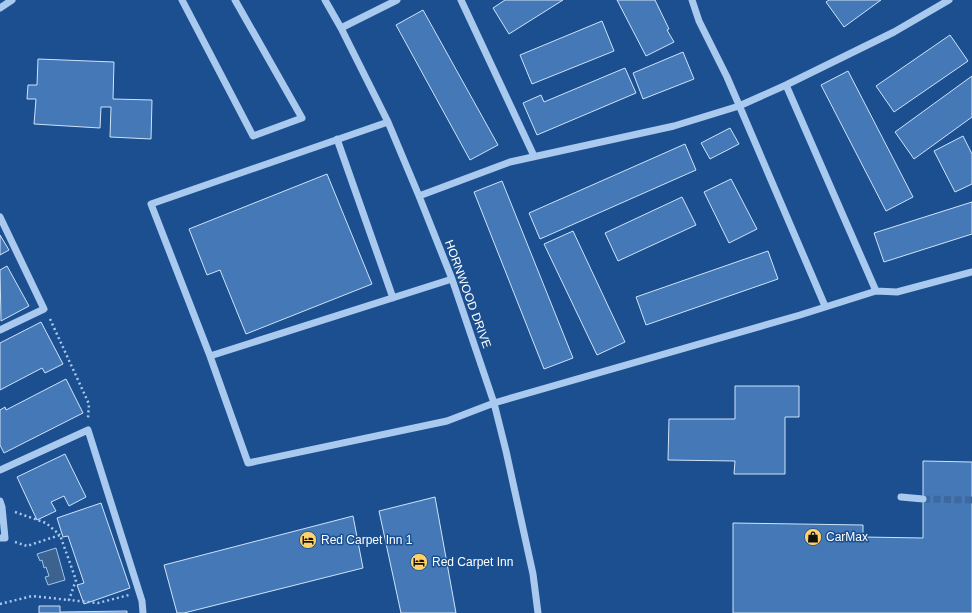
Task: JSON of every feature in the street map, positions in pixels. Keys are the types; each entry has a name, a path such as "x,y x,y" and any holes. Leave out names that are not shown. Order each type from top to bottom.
{"street":[{"path":"0,8 12,0"},
{"path":"182,0 253,136 302,118 235,0"},
{"name":"HORNWOOD DRIVE","path":"325,0 341,28 388,122 452,279 494,403 531,566 538,613"},
{"path":"341,28 397,0"},
{"path":"461,0 534,156"},
{"path":"692,0 699,21 739,106 825,306"},
{"path":"419,196 510,162 674,126 739,106 786,86 894,32 949,0"},
{"path":"786,86 876,291"},
{"path":"388,122 151,204 210,356 248,463 447,421 494,403 800,315 876,291 897,292 972,272"},
{"path":"337,139 393,298"},
{"path":"0,217 44,309 0,330"},
{"path":"210,356 452,279"},
{"path":"0,470 88,430 139,593 143,613"},
{"path":"901,498 923,499"},
{"path":"0,501 2,510 3,538"}],"path":[{"path":"44,309 54,326 89,404 88,430"},
{"path":"2,510 17,513 46,523 60,535 76,580 69,600"},
{"path":"3,538 27,546 60,535"},
{"path":"0,604 32,596 98,603 139,593"}],"water":[{"path":"56,548 65,580 48,585 45,577 49,576 46,567 44,568 42,560 40,561 37,554"}],"building":[{"path":"505,0 563,0 509,34 493,8"},
{"path":"617,0 655,0 669,29 667,30 674,42 646,56"},
{"path":"829,0 881,0 844,27 826,2"},
{"path":"423,10 498,145 470,160 396,25"},
{"path":"602,21 614,51 532,84 520,55"},
{"path":"950,35 968,61 894,112 876,86"},
{"path":"683,52 694,79 643,99 633,73"},
{"path":"38,59 114,62 113,99 152,100 151,139 110,137 111,107 101,107 100,128 34,124 36,99 27,99 28,85 37,85"},
{"path":"625,68 636,93 537,135 523,103 541,95 544,102"},
{"path":"848,71 913,197 886,211 821,85"},
{"path":"972,76 972,117 914,159 895,132"},
{"path":"730,128 739,144 710,159 701,143"},
{"path":"963,136 972,154 972,184 955,192 934,151"},
{"path":"685,144 696,170 540,239 529,213"},
{"path":"327,174 372,284 246,334 220,270 207,275 189,229"},
{"path":"731,179 757,229 729,243 704,192"},
{"path":"502,181 573,358 544,369 474,192"},
{"path":"682,197 696,225 618,261 605,233"},
{"path":"972,202 972,234 884,262 874,233"},
{"path":"573,231 625,342 597,355 544,244"},
{"path":"0,235 9,250 0,255"},
{"path":"768,251 778,279 646,325 636,297"},
{"path":"7,266 29,306 1,321 0,270"},
{"path":"41,322 63,364 45,373 42,368 0,390 0,343"},
{"path":"66,379 83,413 4,453 0,445 0,410 5,407 6,410"},
{"path":"735,386 799,386 799,417 785,417 785,474 734,474 735,461 668,460 669,419 735,419"},
{"path":"65,454 86,497 69,506 64,496 51,502 56,511 37,520 17,477"},
{"name":"CarMax","path":"923,461 972,462 972,613 733,613 733,523 863,525 863,537 923,538"},
{"name":"Red Carpet Inn","path":"435,497 456,613 401,613 379,511"},
{"path":"101,503 130,588 84,604 77,585 84,583 68,536 63,537 57,518"},
{"name":"Red Carpet Inn 1","path":"353,516 363,568 184,613 177,613 164,565"},
{"path":"39,606 60,606 60,612 127,611 127,613 39,613"}],"tunnel":[{"path":"923,499 972,500"}],"place":[{"name":"CarMax","path":"813,537"},
{"name":"Red Carpet Inn 1","path":"308,540"},
{"name":"Red Carpet Inn","path":"419,562"}]}
